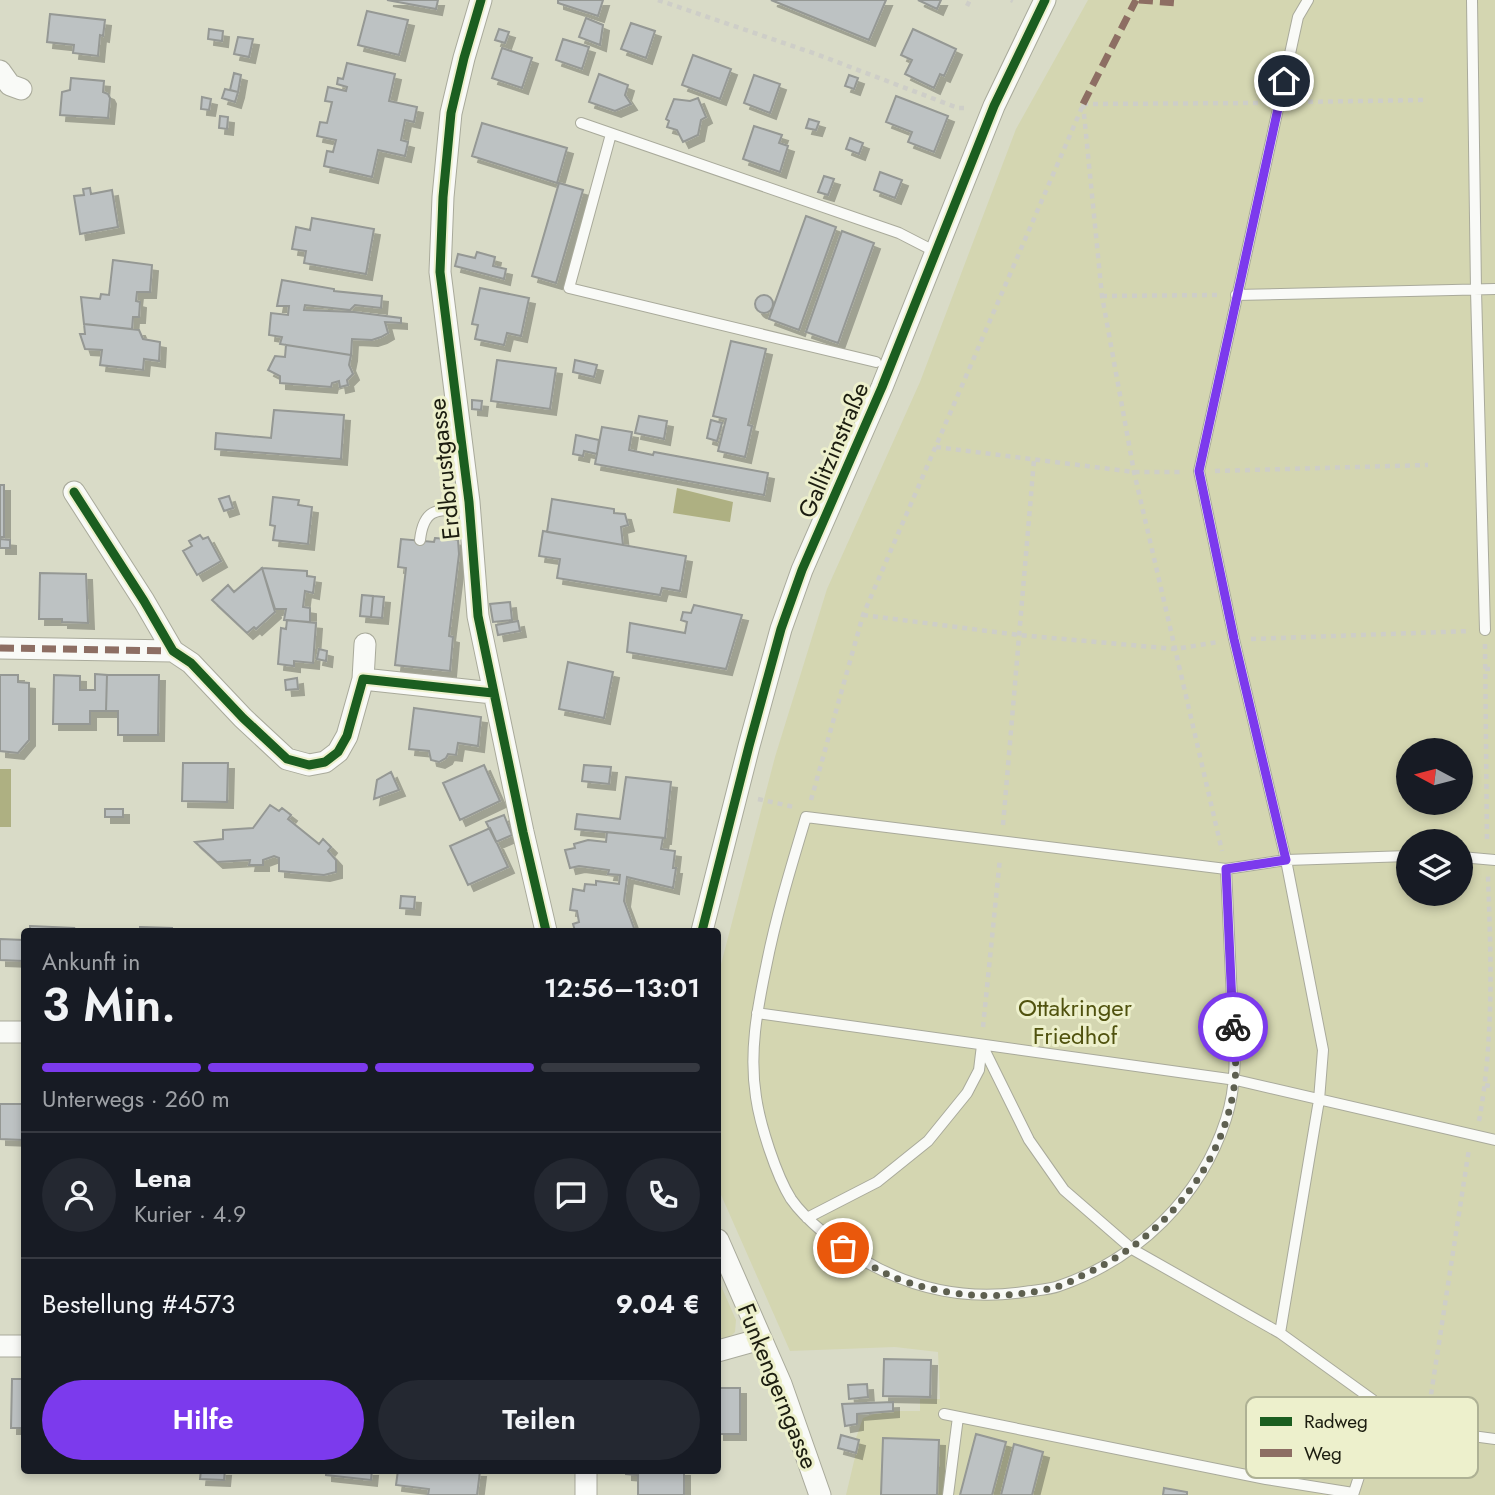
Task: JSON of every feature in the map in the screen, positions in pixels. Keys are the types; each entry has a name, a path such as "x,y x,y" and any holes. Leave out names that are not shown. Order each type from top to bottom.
{"street":[{"name":"Erdbrustgasse","path":"481,0 452,113 443,197 440,272 470,510 478,616 545,928"},
{"name":"Gallitzinstraße","path":"703,928 781,629 802,570 882,387 994,106 1045,0"},
{"path":"0,71 10,85 21,89"},
{"path":"74,492 173,651 191,663 287,758 309,765 325,762 338,752 347,736 363,679 365,644"},
{"path":"0,648 173,651"},
{"path":"363,679 493,693"},
{"path":"0,1032 21,1032"},
{"name":"Funkengerngasse","path":"721,1247 781,1384 820,1495"},
{"path":"721,1350 761,1339"},
{"path":"0,1346 21,1346"},
{"path":"586,1474 586,1495"}],"lane":[{"path":"1280,1334 1319,1100 1323,1050 1286,860 1234,639 1199,471 1298,17 1308,0"},
{"path":"1472,0 1485,630"},
{"path":"581,123 899,233 936,252"},
{"path":"611,134 569,288 876,362"},
{"path":"1236,295 1495,289"},
{"path":"420,540 422,524 428,514 439,510 470,510"},
{"path":"1226,869 1236,1080 1227,1117 1214,1152 1195,1185 1167,1217 1132,1249 1096,1270 1057,1287 1010,1294 971,1295 890,1276 843,1248 807,1218 791,1198 770,1149 755,1098 753,1045 778,909 804,813 1226,869 1286,860 1396,856"},
{"path":"1473,858 1491,860"},
{"path":"757,1013 1236,1080 1495,1140"},
{"path":"807,1218 877,1182 928,1141 967,1093 979,1070 982,1045"},
{"path":"982,1045 1029,1140 1064,1190 1132,1249 1280,1334 1369,1397"},
{"path":"944,1414 1246,1475"},
{"path":"948,1495 958,1417"},
{"path":"1261,1478 1353,1494"}],"path":[{"path":"658,0 964,108"},
{"path":"1083,104 1423,100"},
{"path":"1083,104 1102,296 1134,472 1226,869"},
{"path":"764,800 804,813 863,615 1083,104"},
{"path":"1102,296 1236,295"},
{"path":"982,1045 1034,460"},
{"path":"863,615 1019,635 1175,649 1234,639 1485,630 1492,991 1485,1085 1474,1135 1430,1397"},
{"path":"1485,669 1495,669"},
{"path":"1485,1085 1495,1087"}],"green space":[{"name":"Ottakringer Friedhof","path":"1088,0 1495,0 1495,1495 846,1495 859,1440 856,1438 863,1418 884,1412 920,1411 920,1399 940,1399 938,1352 895,1347 790,1351 721,1195 721,964 775,757 827,589 920,382 1016,129"},
{"path":"721,1286 736,1320 735,1332 721,1340"}],"shaded area":[{"path":"677,488 733,502 730,522 673,513"},
{"path":"0,769 11,769 11,827 0,827"}],"building":[{"path":"387,0 438,0 436,9"},
{"path":"558,0 603,0 598,16 558,3"},
{"path":"771,0 886,0 869,40"},
{"path":"918,0 941,0 937,9"},
{"path":"367,11 408,20 399,55 358,45"},
{"path":"50,14 105,20 98,56 73,53 74,45 47,42"},
{"path":"586,18 603,25 600,45 579,37"},
{"path":"631,23 655,31 646,58 621,49"},
{"path":"209,29 223,31 222,41 208,39"},
{"path":"499,29 509,32 505,43 495,40"},
{"path":"913,29 956,49 944,76 940,74 934,88 905,74 912,60 901,55"},
{"path":"238,37 253,39 249,57 234,54"},
{"path":"563,39 589,47 582,69 556,60"},
{"path":"502,48 532,58 522,88 492,78"},
{"path":"693,55 731,69 720,99 682,85"},
{"path":"347,63 395,74 389,101 417,107 414,122 405,120 401,140 408,142 405,156 378,150 372,177 324,166 327,151 333,152 336,140 317,136 320,122 327,123 332,102 325,101 328,87 346,91 347,87 337,84 338,78 343,79"},
{"path":"234,73 241,75 238,92 230,90"},
{"path":"599,74 628,85 625,95 631,104 615,111 589,102"},
{"path":"754,75 780,84 770,113 744,103"},
{"path":"849,75 858,78 854,89 845,86"},
{"path":"71,78 104,81 103,92 110,98 108,118 60,115 62,92 70,90"},
{"path":"225,89 238,92 235,102 222,98"},
{"path":"896,96 948,116 934,152 908,142 912,132 886,122"},
{"path":"202,97 211,99 209,110 201,109"},
{"path":"698,98 706,117 701,120 698,135 683,142 677,130 667,127 669,121 666,119 674,99 690,101"},
{"path":"220,116 228,117 227,129 219,128"},
{"path":"809,119 819,122 816,130 806,128"},
{"path":"482,123 567,148 557,183 472,156"},
{"path":"754,126 782,135 779,143 788,146 780,172 743,159"},
{"path":"850,138 863,143 859,154 846,149"},
{"path":"880,172 902,180 895,198 874,190"},
{"path":"824,176 834,179 828,195 818,192"},
{"path":"559,183 583,190 556,283 532,276"},
{"path":"90,188 91,194 112,190 118,227 80,234 74,196 84,195 83,189"},
{"path":"806,216 836,227 799,330 769,319"},
{"path":"312,218 374,229 366,274 304,263 306,251 292,249 296,227 310,230"},
{"path":"842,231 874,243 838,343 806,332"},
{"path":"477,252 495,257 493,266 506,269 504,279 455,266 458,254 475,258"},
{"path":"113,260 152,265 150,292 137,292 136,301 140,302 139,317 133,317 132,329 84,324 81,297 100,299 101,294 109,295"},
{"path":"282,280 334,291 382,296 381,308 355,305 350,310 305,305 304,310 354,312 401,318 401,323 385,322 388,333 372,340 352,339 351,355 280,344 282,337 269,335 271,313 288,315 289,306 277,306"},
{"path":"480,288 529,298 521,336 507,333 504,345 475,339 478,325 472,324"},
{"path":"764,295 770,298 773,304 770,310 764,313 758,310 755,304 758,298"},
{"path":"84,324 139,330 143,339 160,342 159,361 144,359 143,370 100,365 102,350 85,349 80,334 85,334"},
{"path":"731,341 766,349 748,425 752,426 745,457 718,451 726,419 713,416"},
{"path":"286,345 351,355 349,365 353,374 347,380 348,385 340,387 339,381 332,383 331,387 280,383 280,376 268,370 275,356 285,357"},
{"path":"497,360 556,368 550,409 491,401"},
{"path":"575,360 597,365 594,377 573,372"},
{"path":"472,400 482,401 481,410 472,409"},
{"path":"274,410 344,415 341,459 215,449 216,433 271,438"},
{"path":"639,416 667,421 664,439 635,433"},
{"path":"711,420 722,423 717,441 707,438"},
{"path":"602,427 632,432 629,450 653,455 654,452 768,473 764,495 595,464"},
{"path":"576,435 599,440 597,454 584,451 583,456 573,454"},
{"path":"0,485 4,485 4,537 0,537"},
{"path":"229,496 233,508 224,511 219,499"},
{"path":"273,497 299,500 298,505 312,507 308,544 273,540 275,526 270,525"},
{"path":"552,499 614,509 614,513 625,514 628,525 621,527 623,545 547,532"},
{"path":"543,531 686,556 680,591 662,588 660,595 557,578 560,559 539,556"},
{"path":"200,535 203,539 208,537 221,561 197,575 183,551 192,546 189,541"},
{"path":"435,538 458,540 459,554 449,636 453,637 450,671 395,665 406,568 398,567 401,539 434,542"},
{"path":"0,539 10,540 10,548 0,548"},
{"path":"262,568 307,571 307,576 315,577 313,593 305,591 303,607 310,608 310,622 284,620 286,609 275,609"},
{"path":"262,568 275,612 256,629 254,627 247,633 212,600 228,585 234,592"},
{"path":"40,573 86,574 88,623 39,619"},
{"path":"362,595 373,596 371,617 360,616"},
{"path":"373,596 384,597 382,618 371,617"},
{"path":"510,602 512,620 493,622 490,604"},
{"path":"694,605 742,615 726,669 627,652 630,623 685,633 687,622 681,620 683,612 691,613"},
{"path":"287,620 316,623 313,663 294,661 294,666 278,664 281,628 286,629"},
{"path":"518,621 520,631 498,635 496,625"},
{"path":"319,649 327,651 326,661 317,659"},
{"path":"568,662 613,672 604,718 559,709"},
{"path":"95,674 107,675 106,711 90,711 90,724 53,724 54,675 80,676 80,690 95,690"},
{"path":"0,675 18,675 18,682 29,683 29,740 18,753 0,751"},
{"path":"107,675 159,675 158,735 118,735 118,711 106,711"},
{"path":"297,678 298,689 286,690 285,680"},
{"path":"414,708 481,717 478,746 458,743 456,755 448,754 439,762 431,760 429,751 409,749"},
{"path":"183,763 228,763 227,802 182,801"},
{"path":"484,765 500,801 460,820 443,783"},
{"path":"584,765 611,767 609,784 582,781"},
{"path":"391,772 399,790 374,799 377,780"},
{"path":"626,777 671,782 665,838 575,829 577,814 620,819"},
{"path":"270,805 279,811 282,808 291,815 288,819 319,844 323,839 331,847 328,851 336,860 336,872 324,875 279,871 279,858 274,856 263,860 263,865 249,865 250,860 217,862 195,842 223,839 223,830 253,828"},
{"path":"105,809 123,809 123,817 105,817"},
{"path":"504,815 512,835 496,842 486,822"},
{"path":"490,828 508,867 468,885 450,846"},
{"path":"607,832 663,838 661,849 675,851 673,888 627,877 624,901 634,928 574,928 573,924 579,922 577,911 570,910 573,889 584,891 585,884 596,885 596,881 619,884 620,875 608,874 609,870 579,866 570,868 565,850 575,848 574,844 588,840 606,842"},
{"path":"401,896 415,897 414,909 400,908"},
{"path":"30,926 74,928 30,928"},
{"path":"0,939 21,940 21,961 0,960"},
{"path":"0,1104 21,1104 21,1140 0,1139"},
{"path":"884,1359 931,1360 930,1397 883,1396"},
{"path":"12,1379 21,1379 21,1428 11,1428"},
{"path":"867,1384 868,1397 849,1399 848,1385"},
{"path":"721,1388 740,1388 740,1434 721,1434"},
{"path":"893,1402 893,1411 857,1414 857,1424 845,1426 842,1404"},
{"path":"976,1434 1006,1442 992,1495 960,1495"},
{"path":"841,1435 859,1440 856,1453 838,1448"},
{"path":"883,1438 939,1440 937,1495 881,1495"},
{"path":"1014,1444 1043,1452 1032,1495 1001,1495"},
{"path":"201,1474 225,1474 224,1480 200,1479"},
{"path":"326,1474 372,1474 371,1480"},
{"path":"397,1474 480,1474 477,1495 428,1495 429,1489 396,1485"},
{"path":"626,1474 684,1474 684,1495 638,1495 638,1475"},
{"path":"1164,1488 1187,1492 1187,1495 1163,1495"}],"marked path":[{"path":"1083,104 1136,0"},
{"path":"1139,0 1176,3 1177,0"},
{"path":"0,648 173,651"}],"cycle path":[{"path":"481,0 451,113 443,197 440,272 469,502 478,616 545,928"},
{"path":"703,928 781,629 802,570 882,387 994,106 1045,0"},
{"path":"74,492 173,651 191,663 243,718 287,759 309,765 325,762 338,752 347,736 363,679 493,693"}],"way so far":[{"path":"843,1248 890,1276 971,1295 1010,1294 1057,1287 1096,1270 1132,1249 1167,1217 1195,1185 1214,1152 1227,1117 1236,1080 1233,1027"}],"route":[{"path":"1233,1027 1226,869 1286,860 1234,639 1199,471 1284,81"}]}
